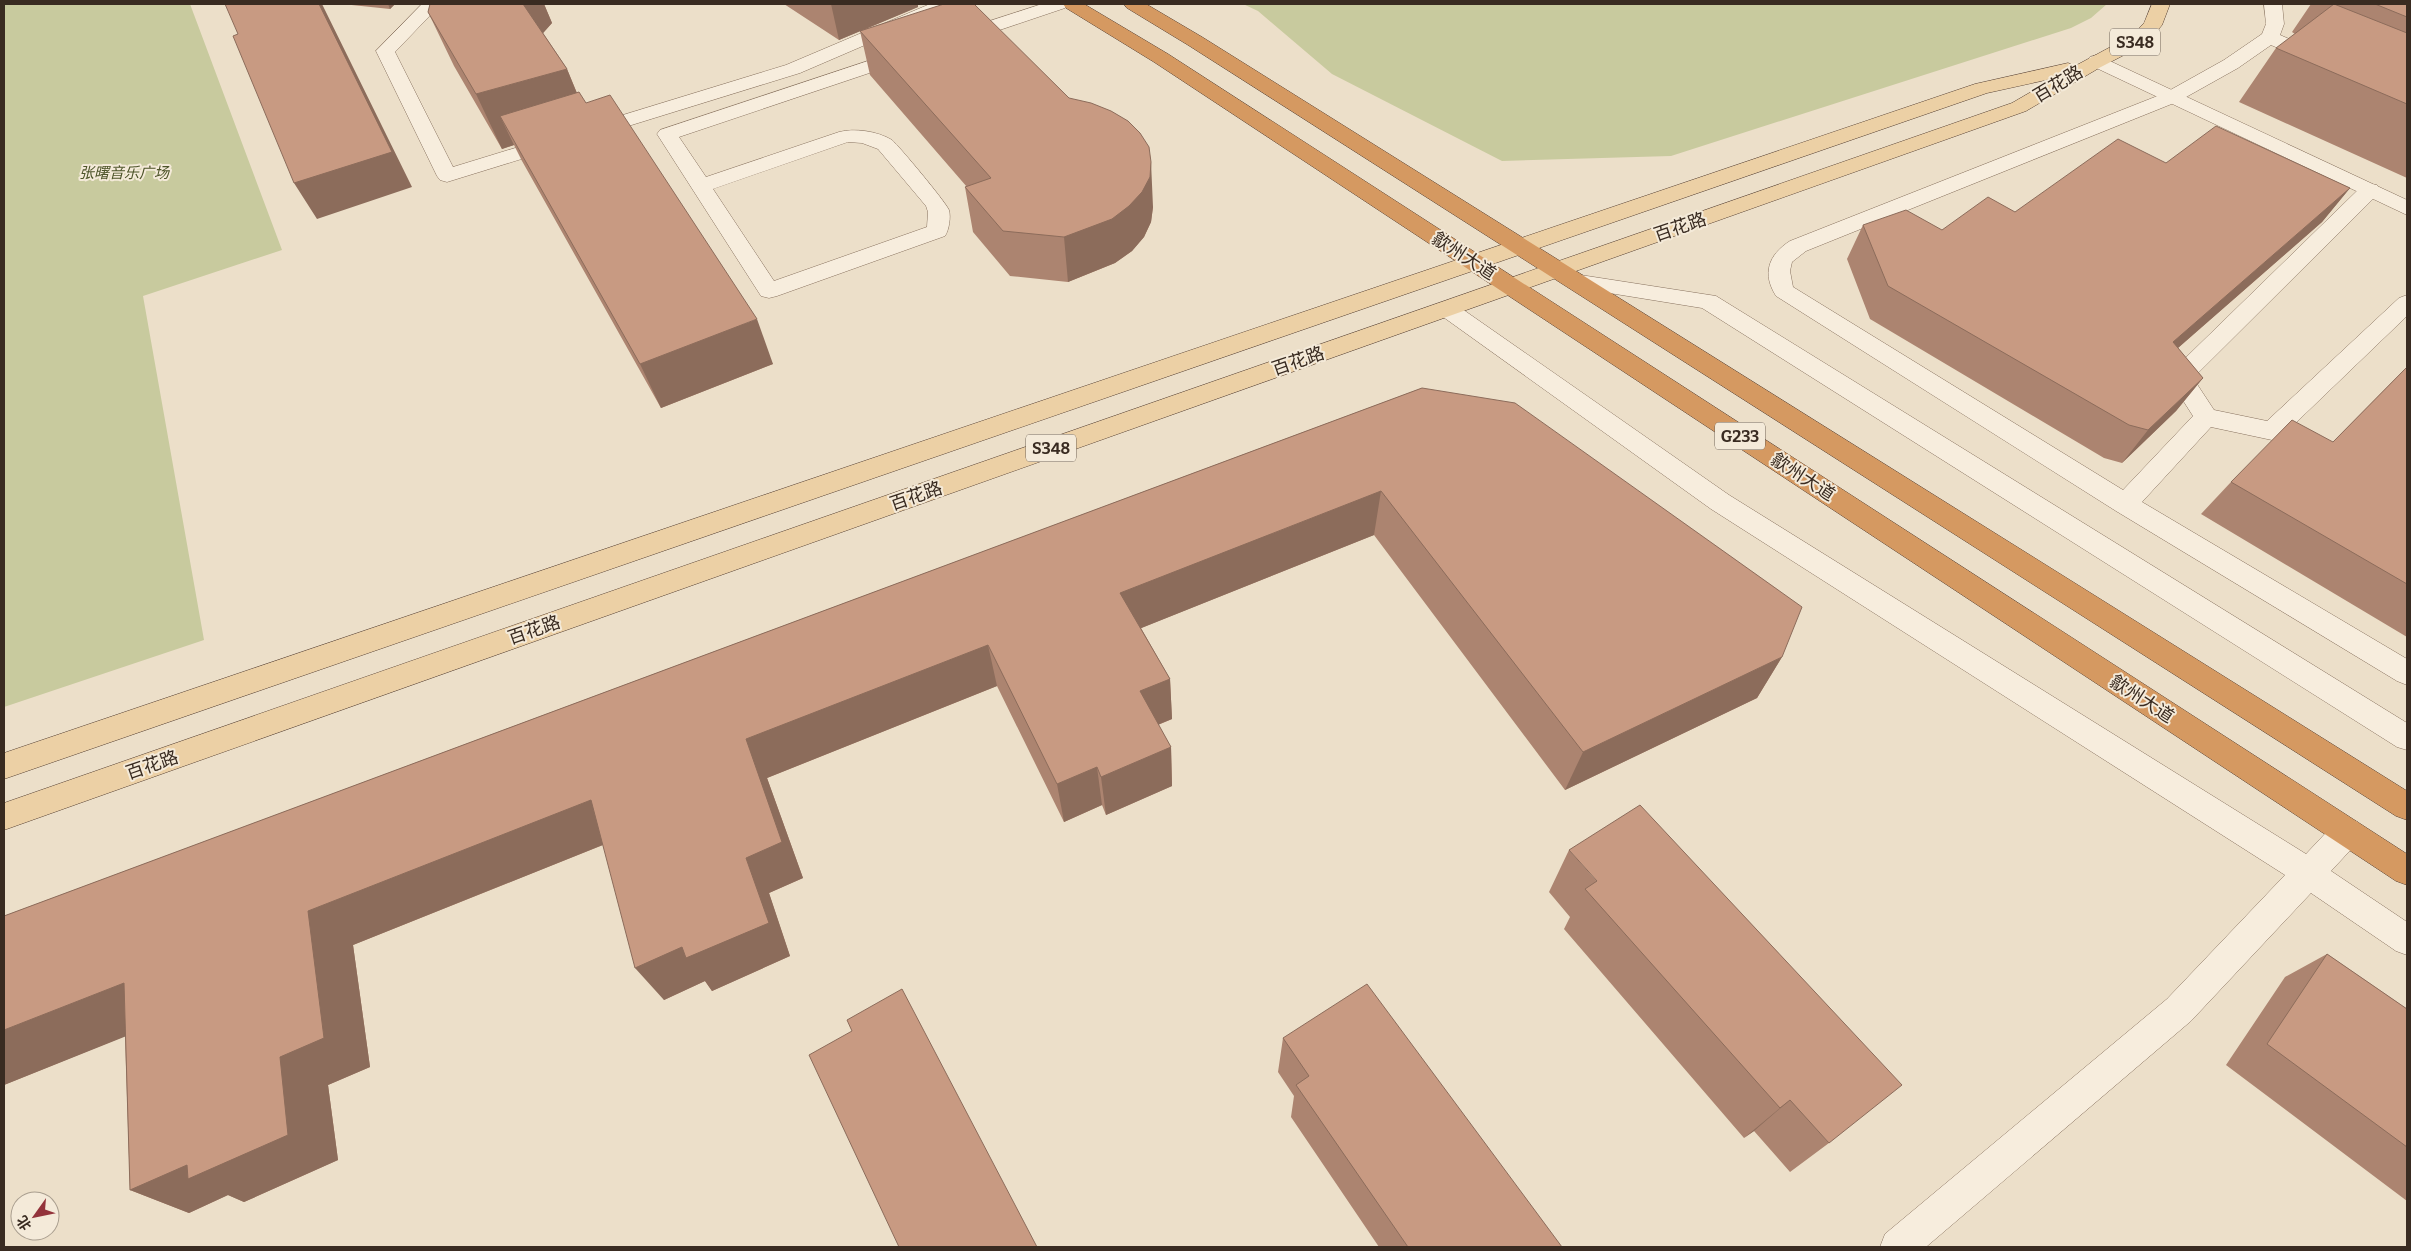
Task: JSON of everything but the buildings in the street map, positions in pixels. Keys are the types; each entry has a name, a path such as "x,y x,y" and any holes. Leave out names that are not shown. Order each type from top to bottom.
{"highway":[{"name":"歙州大道","path":"1072,4 1161,58 2407,871"},
{"name":"G233","path":"1132,4 1196,41 2407,808"}],"main road":[{"name":"S348","path":"2094,63 2140,39 2153,25 2161,4"},
{"name":"百花路","path":"4,766 1982,88 2094,63"},
{"name":"百花路","path":"4,817 1510,287 1566,275 2019,107 2094,63"}],"street":[{"path":"432,4 385,52 446,176 793,69 848,48 945,4"},
{"path":"947,41 1059,4"},
{"path":"2273,4 2274,24 2270,37 2231,64 2172,97 1798,246 1788,252 1778,268 1779,279 1784,291 2125,504 2407,673"},
{"path":"2270,37 2330,64"},
{"path":"701,186 846,136 865,137 885,145 935,204 939,212 939,222 936,231 769,291 667,134 919,50"},
{"path":"2094,63 2172,97 2407,208"},
{"path":"2370,190 2180,377 2206,417 2272,431 2407,303"},
{"path":"1566,275 1708,301 2407,738"},
{"path":"1447,309 1720,502 2259,840 2407,940"},
{"path":"2125,504 2206,417"},
{"path":"1898,1247 2179,1010 2347,832"}],"green space":[{"name":"张曙音乐广场","path":"4,4 190,4 282,250 143,296 204,640 4,707"},
{"path":"1243,4 2107,4 2091,18 2071,28 1671,156 1502,161 1332,74 1258,11"}]}
